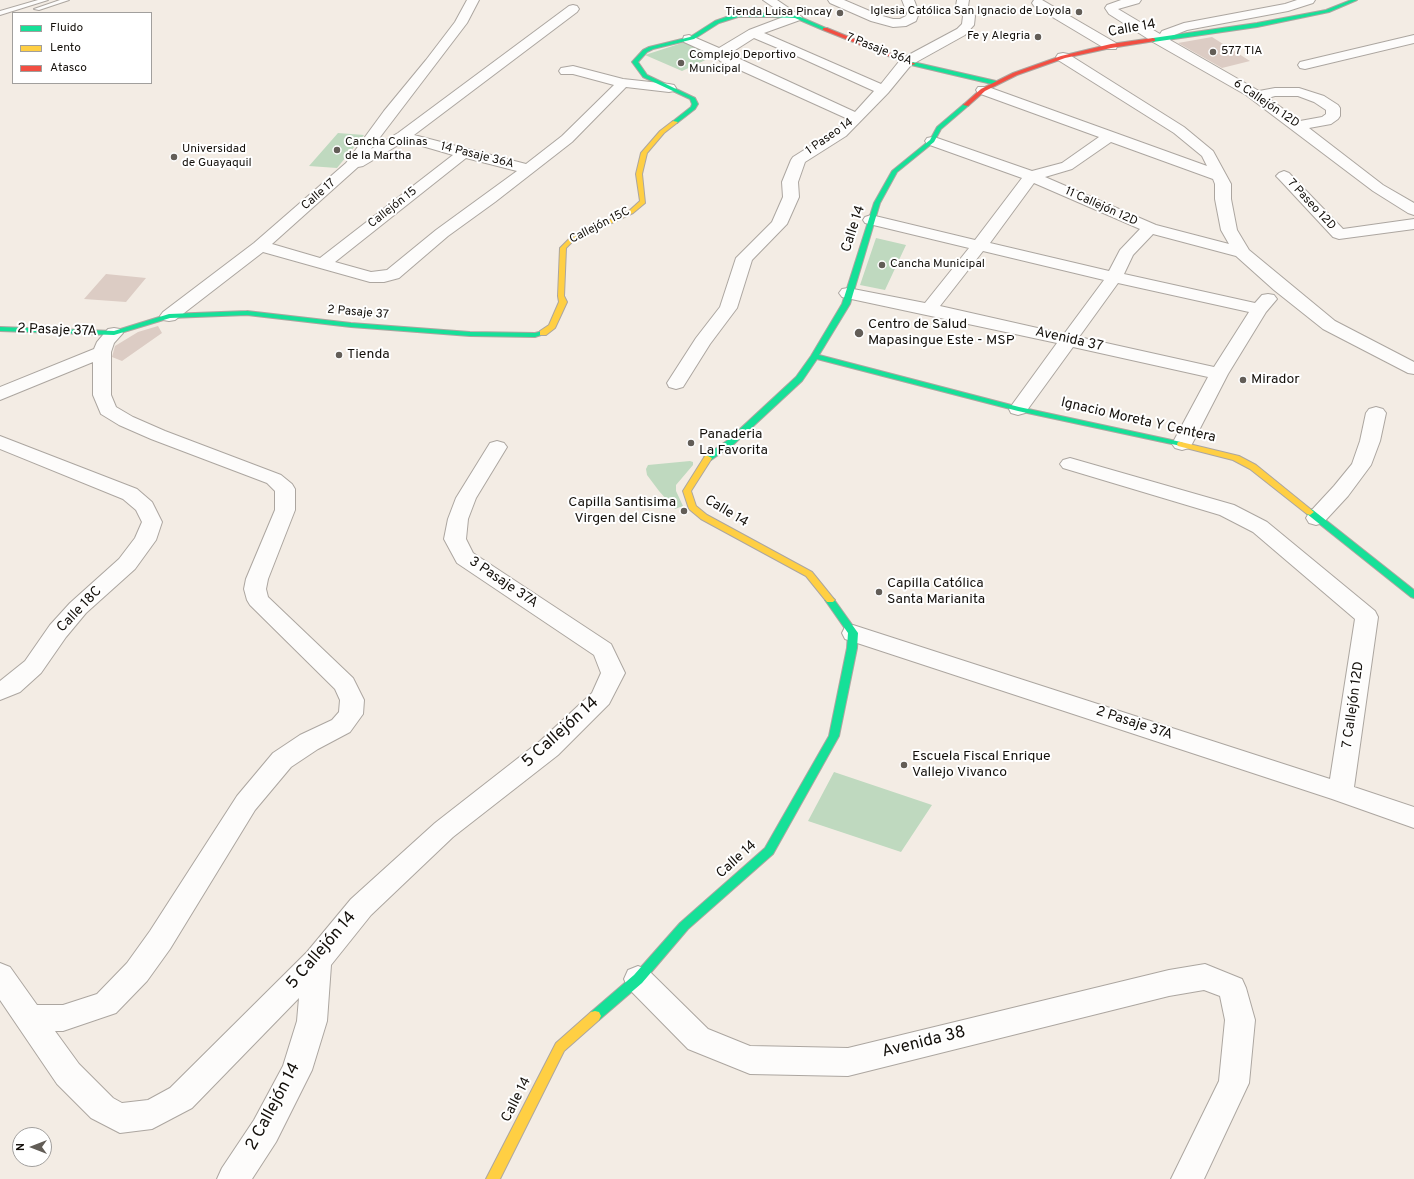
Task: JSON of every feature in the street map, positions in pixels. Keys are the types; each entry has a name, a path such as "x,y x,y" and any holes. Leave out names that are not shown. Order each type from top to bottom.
{"street":[{"name":"Calle 17","path":"114,333 169,316 260,246 352,166 389,114 431,63 457,28 473,0"},
{"name":"7 Pasaje 36A","path":"769,0 796,17 906,62 996,83"},
{"path":"834,0 875,18 893,23 902,23 912,18 913,14 908,0"},
{"path":"906,62 961,32 968,24 969,16 962,6 963,0"},
{"name":"6 Callejón 12D","path":"1135,0 1113,6 1111,8 1113,12 1162,38 1256,96 1378,188 1414,210"},
{"path":"1162,38 1166,34 1184,27 1288,7 1309,0"},
{"name":"Calle 14","path":"493,1179 560,1047 638,979 684,926 769,851 834,736 852,648 853,633 834,604 809,574 704,517 692,507 687,491 706,459 730,442 799,379 816,356 846,304 848,293 877,203 895,171 932,141 939,128 983,90 1015,74 1063,57 1111,46 1256,25 1327,11 1355,0"},
{"path":"1038,3 1111,46"},
{"path":"352,166 403,136 573,9"},
{"name":"Callejón 15C","path":"546,332 552,326 563,302 561,296 563,248 571,240 631,212 643,202 639,174 644,153 662,132 693,108 695,104 692,98 645,76 635,62 641,54 651,48 689,39 701,34 717,22 737,15 773,15 796,17"},
{"path":"722,54 723,50 753,33 796,17"},
{"path":"753,33 804,54 883,90"},
{"path":"689,39 722,54 725,58 857,118"},
{"path":"1305,65 1414,39"},
{"path":"1063,57 1179,130 1208,154 1223,184 1223,198 1229,230 1242,253 1280,286 1329,324 1414,369"},
{"name":"1 Paseo 14","path":"676,383 702,342 728,308 744,258 779,224 791,197 790,182 798,160 841,133 883,90 906,62"},
{"path":"566,70 573,70 622,83 670,88"},
{"path":"260,246 370,277 384,277 393,274 442,233 490,199 567,139 622,83"},
{"path":"983,90 1219,176"},
{"path":"1256,96 1275,92 1298,92 1319,99 1333,108 1333,116 1326,121 1297,126"},
{"name":"14 Pasaje 36A","path":"403,136 528,169"},
{"path":"929,309 979,246 1031,176 1067,166 1110,136"},
{"name":"11 Callejón 12D","path":"932,141 1031,176 1150,228 1126,253 1114,277 1018,408"},
{"name":"Callejón 15","path":"323,263 464,153"},
{"name":"7 Paseo 12D","path":"1284,176 1339,234 1414,224"},
{"path":"871,220 1114,277 1259,309"},
{"path":"1150,228 1242,253"},
{"path":"1182,444 1220,374 1259,309 1280,286"},
{"name":"Avenida 37","path":"848,293 929,309 1220,374"},
{"name":"2 Pasaje 37","path":"169,316 247,313 351,325 470,334 535,335 546,332"},
{"name":"2 Pasaje 37A","path":"0,329 114,333"},
{"path":"29,1018 63,1018 106,1004 137,972 160,940 246,803 282,760 309,742 341,726 351,714 352,700 345,684 258,600 255,589 256,579 285,510 285,489 274,479 158,435 126,421 108,410 102,395 102,352 106,342 114,333"},
{"path":"0,394 102,352"},
{"name":"Ignacio Moreta Y Centera","path":"816,356 1018,408 1182,444 1236,458 1244,462 1414,595"},
{"path":"0,380 17,387"},
{"path":"1316,518 1341,491 1361,464 1370,441 1376,413"},
{"name":"Calle 18C","path":"0,442 130,494 144,507 152,522 145,540 127,564 78,608 58,631 33,667 12,686 0,691"},
{"name":"3 Pasaje 37A","path":"497,447 466,498 458,519 455,539 465,558 603,650 613,673"},
{"name":"7 Callejón 12D","path":"1070,464 1227,510 1260,527 1367,617 1341,792"},
{"name":"2 Pasaje 37A","path":"853,633 1341,792 1414,818"},
{"name":"5 Callejón 14","path":"0,976 68,1074 102,1108 120,1118 152,1114 181,1098 317,961 361,906 444,830 549,748 601,698 613,673"},
{"name":"2 Callejón 14","path":"234,1179 265,1131 297,1070 312,1021 317,961"},
{"name":"Avenida 38","path":"638,979 698,1040 750,1060 840,1062 855,1060 1169,983 1206,977 1232,988 1240,1020 1234,1083 1189,1178"}],"lane":[{"path":"0,13 45,0"},
{"path":"26,12 66,0"},
{"path":"0,7 16,9"},
{"path":"0,19 12,16"}],"green space":[{"name":"Complejo Deportivo Municipal","path":"685,42 714,56 682,71 645,55"},
{"name":"Cancha Colinas de la Martha","path":"338,133 364,135 337,168 309,166"},
{"name":"Cancha Municipal","path":"876,238 906,245 885,290 860,285"},
{"path":"693,462 693,465 676,485 676,491 683,506 675,509 647,475 646,469 648,465"},
{"path":"834,772 932,805 901,852 808,821"}],"building":[{"name":"577 TIA","path":"1212,37 1250,61 1222,68 1178,43"},
{"path":"106,274 146,278 126,302 84,299"},
{"path":"158,326 162,333 122,361 112,357 115,346 138,332"}],"traffic: fast":[{"path":"1153,40 1257,25 1327,11 1355,0"},
{"path":"675,122 693,108 695,104 692,98 645,76 635,62 645,51 651,48 692,38 717,22 737,15 773,15 796,17 825,29"},
{"path":"913,64 996,83"},
{"path":"708,458 731,442 799,379 815,356 846,304 877,203 895,171 932,141 939,128 966,105"},
{"path":"0,329 114,333 169,316 247,313 351,325 470,334 535,335 543,333"},
{"path":"815,356 1018,409 1181,444"},
{"path":"1310,512 1414,595"},
{"path":"595,1016 638,979 684,926 769,851 834,736 852,648 853,633 830,600"}],"traffic: slow":[{"path":"543,333 552,326 563,302 561,296 563,248 571,240 631,212 643,202 639,174 644,153 662,132 675,122"},
{"path":"1181,444 1236,458 1253,467 1310,512"},
{"path":"708,458 687,491 692,507 704,517 809,574 830,600"},
{"path":"493,1179 560,1047 595,1016"}],"traffic: jam":[{"path":"825,29 913,64"},
{"path":"966,105 983,90 1015,74 1063,57 1111,46 1153,40"}],"place":[{"name":"Iglesia Católica San Ignacio de Loyola","path":"1079,12"},
{"name":"Tienda Luisa Pincay","path":"840,13"},
{"name":"Fe y Alegria","path":"1038,37"},
{"name":"577 TIA","path":"1213,52"},
{"name":"Complejo Deportivo Municipal","path":"681,63"},
{"name":"Cancha Colinas de la Martha","path":"337,150"},
{"name":"Universidad de Guayaquil","path":"174,157"},
{"name":"Cancha Municipal","path":"882,265"},
{"name":"Centro de Salud Mapasingue Este - MSP","path":"859,333"},
{"name":"Tienda","path":"339,355"},
{"name":"Mirador","path":"1243,380"},
{"name":"Panaderia La Favorita","path":"691,443"},
{"name":"Capilla Santisima Virgen del Cisne","path":"684,511"},
{"name":"Capilla Católica Santa Marianita","path":"879,592"},
{"name":"Escuela Fiscal Enrique Vallejo Vivanco","path":"904,765"}]}
